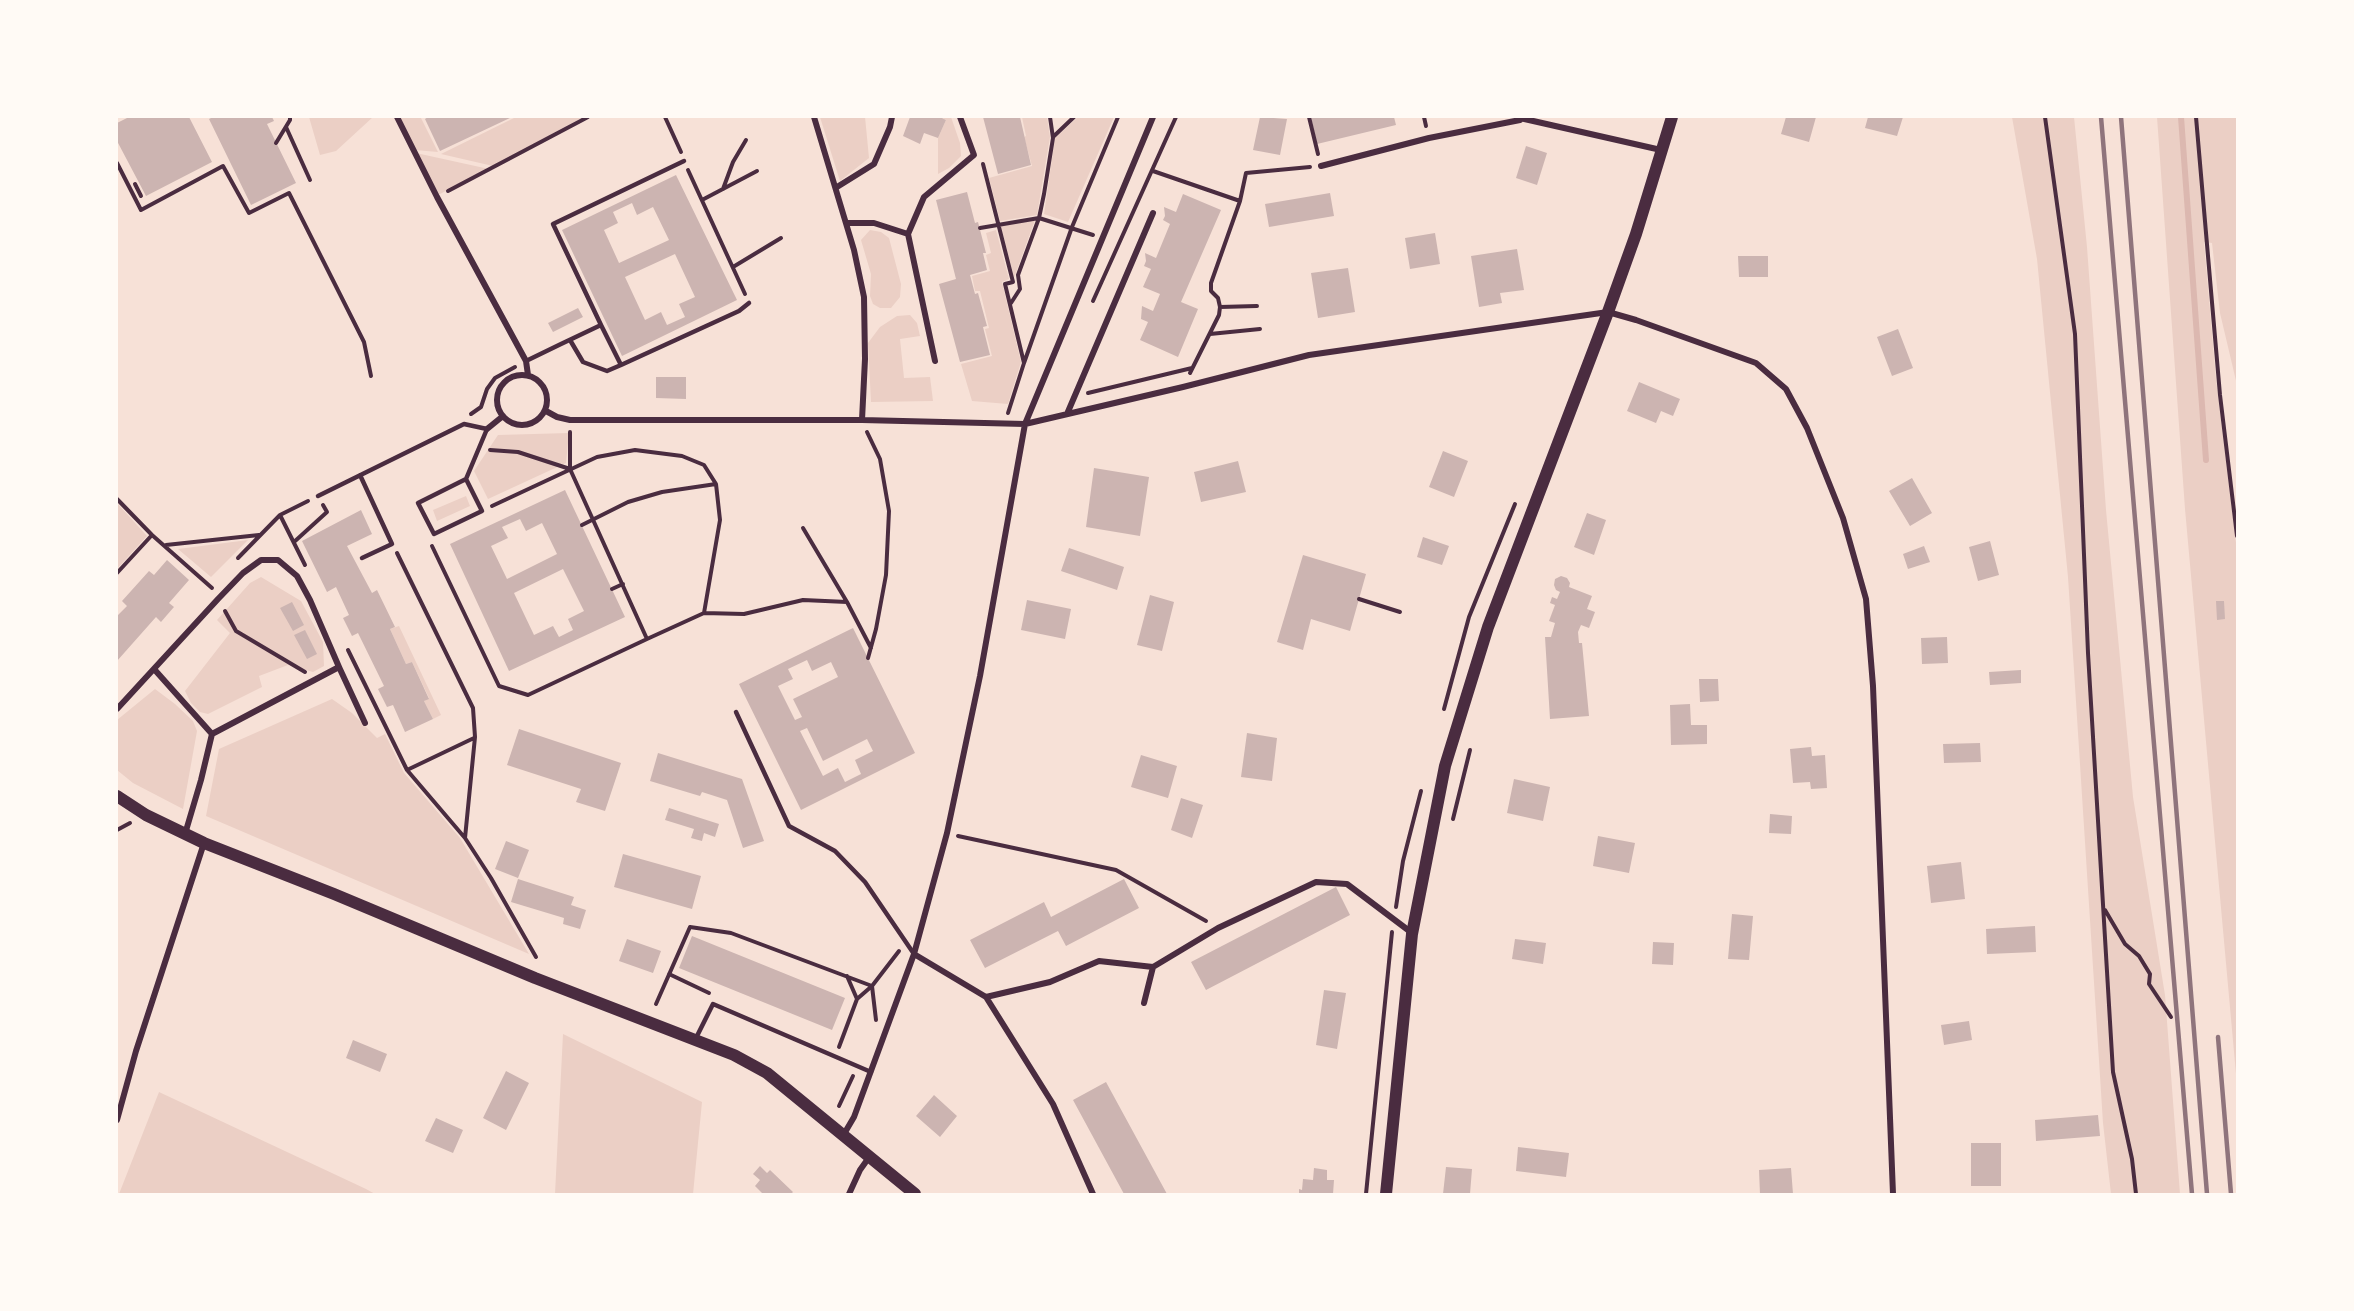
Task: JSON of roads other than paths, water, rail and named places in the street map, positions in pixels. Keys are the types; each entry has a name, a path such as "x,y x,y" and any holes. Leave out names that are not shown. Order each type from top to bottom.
{"main road":[{"path":"1386,1194 1412,934 1445,766 1488,627 1608,312 1672,117"},
{"path":"117,796 146,815 204,843 334,894 543,982 734,1055 767,1073 915,1194"}],"street":[{"path":"397,117 437,197 526,361 528,375"},
{"path":"814,117 837,187 864,297 865,359 862,420"},
{"path":"837,187 874,164 892,117"},
{"path":"935,361 908,234 924,197 974,155 960,117"},
{"path":"844,1134 854,1117 914,954 947,833 977,687 1024,424 1100,238 1153,117"},
{"path":"1321,166 1429,138 1520,118 1662,150"},
{"path":"1067,414 1153,213"},
{"path":"847,223 873,223 908,234"},
{"path":"546,411 570,420 862,420 1024,424 1309,355 1608,312 1697,340 1756,363 1786,389 1807,428 1844,518 1866,599 1873,686 1893,1194"},
{"path":"528,375 539,381 546,391 546,411 535,422 527,425 510,422 499,412 496,398 501,386 512,376 528,375"},
{"path":"487,429 503,416"},
{"path":"117,709 243,573 261,560 278,560 297,576 310,600 365,723"},
{"path":"185,834 212,734 339,667"},
{"path":"154,669 212,734"},
{"path":"117,1120 136,1052 204,843"},
{"path":"986,997 1050,982 1099,961 1153,967 1218,928 1316,882 1347,884 1412,934"},
{"path":"914,954 986,997 1053,1104 1093,1194"},
{"path":"1144,1003 1153,967"},
{"path":"849,1194 860,1170 870,1156"}],"lane":[{"path":"621,365 553,224 684,161"},
{"path":"570,340 583,362 607,371 739,311 749,303"},
{"path":"526,361 601,325"},
{"path":"318,496 464,424 487,429 466,479 418,503 434,534 482,511 466,479"},
{"path":"360,475 392,544 362,558"},
{"path":"736,712 789,826 835,851 865,882 914,954"},
{"path":"695,1040 713,1004 871,1072"}],"waterway":[{"path":"2181,117 2206,460"}],"railway":[{"path":"2101,117 2192,1194"},
{"path":"2121,117 2207,1194"},
{"path":"2218,1037 2231,1194"}]}
